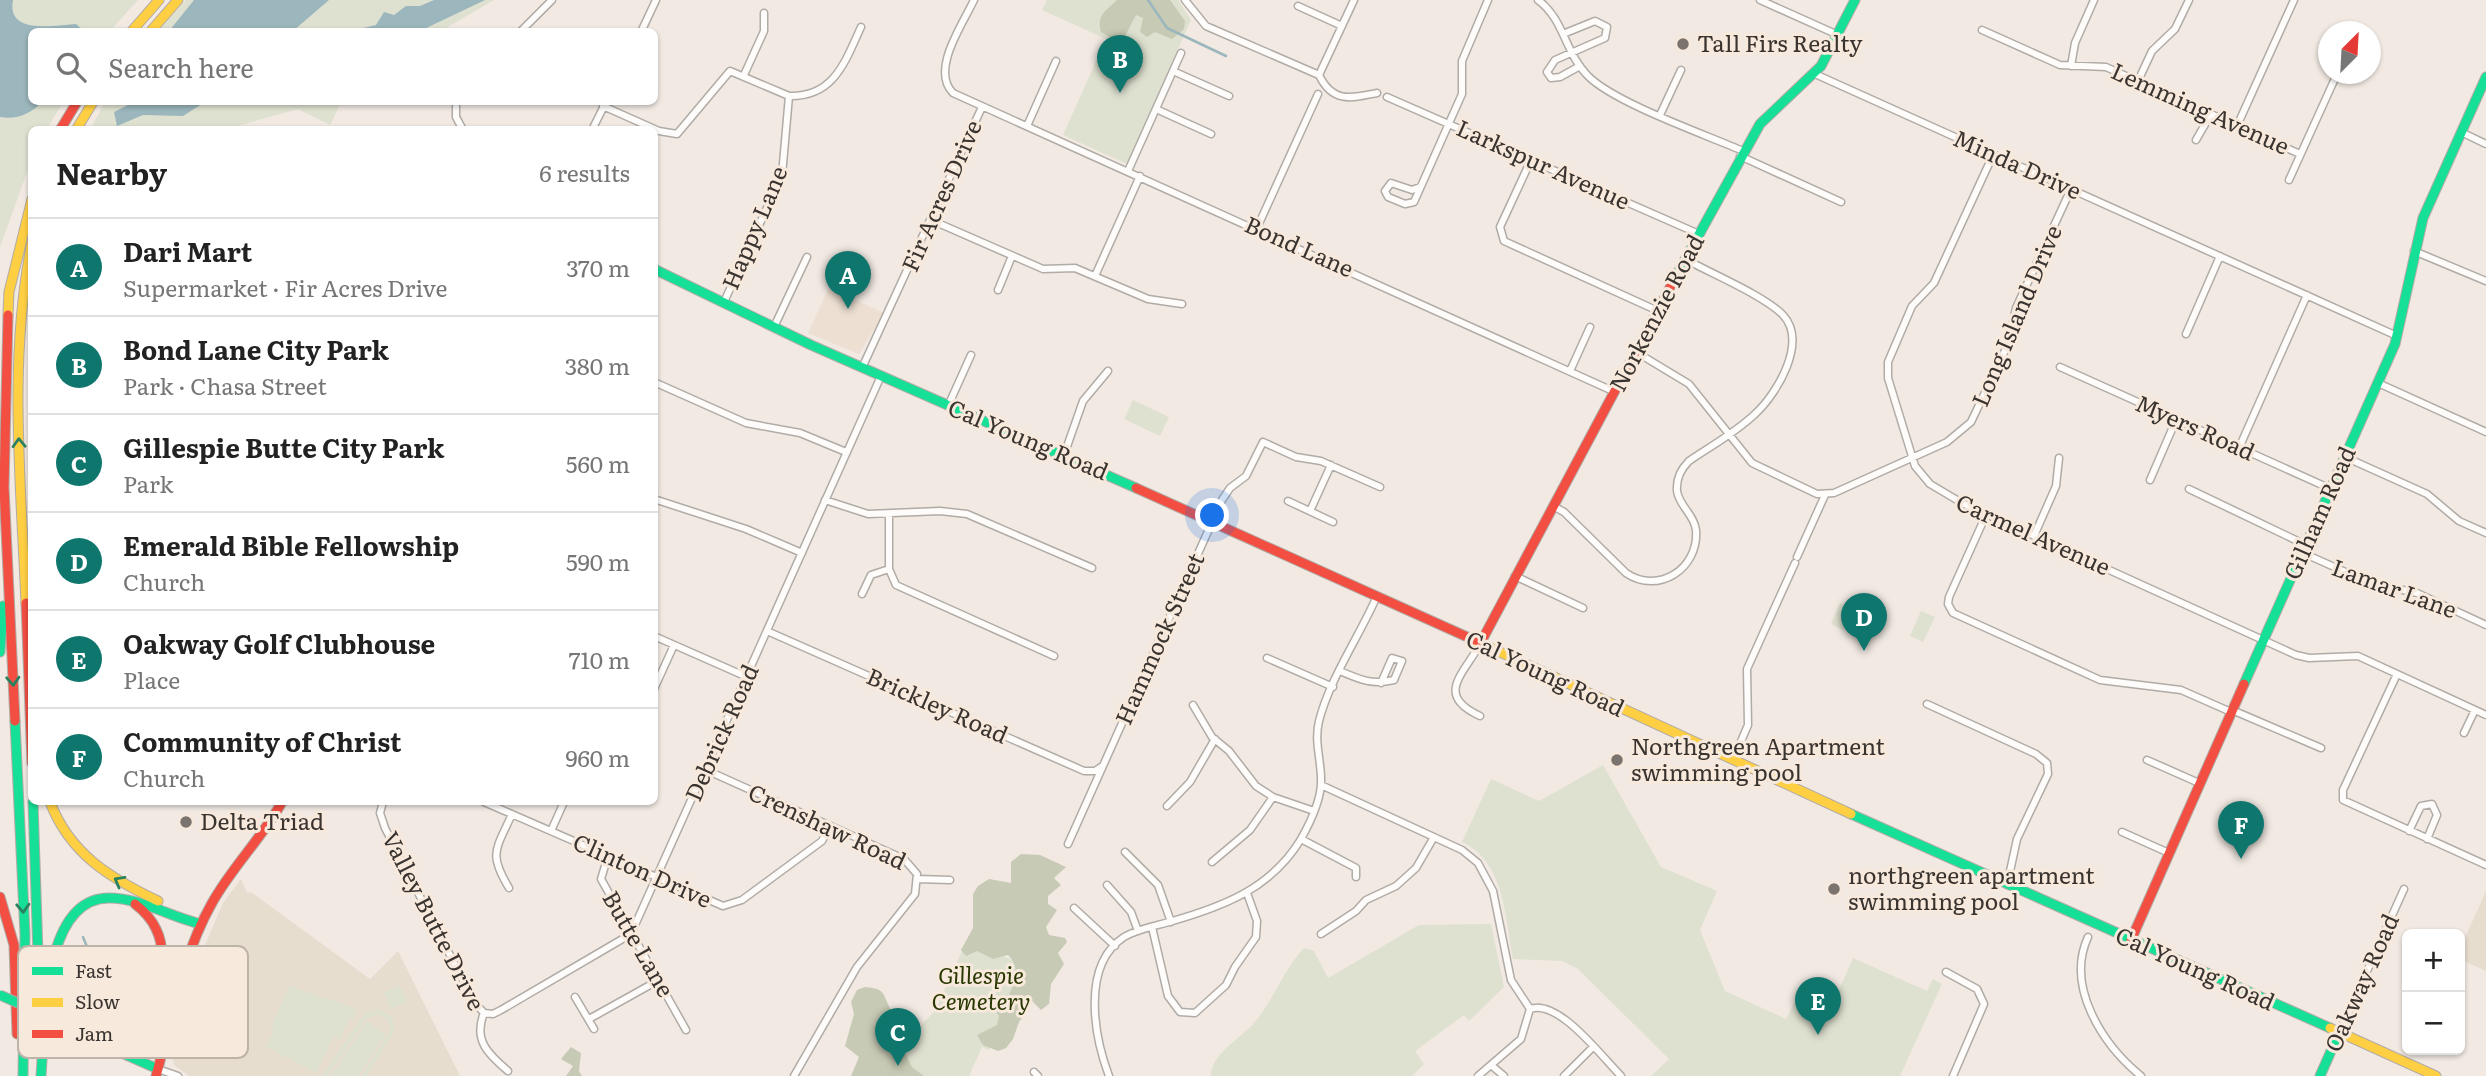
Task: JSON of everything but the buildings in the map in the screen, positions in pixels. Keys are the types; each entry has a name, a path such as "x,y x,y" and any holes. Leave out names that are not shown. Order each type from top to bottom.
{"main road":[{"path":"134,28 159,0"},
{"path":"154,28 178,0"},
{"name":"Norkenzie Road","path":"1480,644 1741,153 1760,124 1815,74 1839,36 1856,0"},
{"name":"Gilham Road","path":"2131,940 2378,383 2397,336 2423,218 2486,78"},
{"path":"62,126 75,105"},
{"path":"78,126 91,105"},
{"path":"0,652 9,292 28,215"},
{"path":"28,261 21,295 18,413 28,676"},
{"name":"Cal Young Road","path":"658,271 948,407 1064,455 2007,885 2436,1076"},
{"path":"4,486 24,946"},
{"path":"26,633 28,646"},
{"path":"33,805 39,946"},
{"path":"51,805 61,831 94,866 201,924"},
{"path":"195,946 201,924 219,890 266,833 280,805"},
{"path":"0,897 7,909 12,934 18,1040"},
{"path":"61,946 67,920 75,909 108,897 144,902 187,922 201,924"},
{"path":"129,901 153,919 162,937 162,946"},
{"path":"0,995 18,1003"},
{"name":"Oakway Road","path":"2320,1076 2339,1033"},
{"path":"19,1058 20,1076"},
{"path":"20,1076 21,1058"},
{"path":"40,1058 40,1076"},
{"path":"40,1076 42,1058"},
{"path":"127,1058 157,1073"}],"street":[{"path":"524,28 552,0"},
{"path":"643,28 656,0"},
{"name":"Fir Acres Drive","path":"862,368 982,107 953,93 943,75 974,0"},
{"path":"1185,0 1206,26 1319,75 1326,88 1350,99 1374,94"},
{"path":"1319,75 1354,0"},
{"path":"1420,187 1412,190 1391,183 1385,191 1388,197 1409,205 1414,202 1462,94 1464,55 1488,0"},
{"path":"1538,0 1554,16 1580,66 1602,88 1841,202"},
{"path":"1760,0 1839,36"},
{"path":"2071,66 2075,43 2094,0"},
{"path":"2138,81 2152,51 2175,30 2189,0"},
{"path":"2237,126 2294,0"},
{"path":"1298,6 1342,26"},
{"path":"744,75 765,27 764,13"},
{"path":"1563,34 1595,21 1607,27 1605,38 1552,62 1547,69 1548,75 1557,78 1580,66"},
{"path":"658,131 677,134 684,129 727,73 744,75 789,96 817,92 831,83 841,71 861,27"},
{"name":"Lemming Avenue","path":"1982,30 2054,63 2071,66 2102,65 2300,154"},
{"path":"1128,171 1181,53"},
{"path":"1027,126 1056,61"},
{"path":"1660,115 1681,70"},
{"path":"1173,71 1229,96"},
{"name":"Minda Drive","path":"1815,74 2397,336"},
{"name":"Lemming Avenue","path":"2289,180 2332,84"},
{"path":"1257,228 1318,94"},
{"name":"Happy Lane","path":"724,302 782,174 789,96"},
{"name":"Larkspur Avenue","path":"1387,97 1699,234"},
{"path":"456,105 456,117 461,126"},
{"path":"594,126 604,105"},
{"path":"606,105 649,126"},
{"name":"Bond Lane","path":"982,107 1257,228 1615,392"},
{"path":"1156,109 1212,134"},
{"path":"2196,139 2211,114"},
{"path":"2461,132 2486,144"},
{"name":"Carmel Avenue","path":"1993,155 1934,283 1911,309 1889,358 1888,377 1911,458 1924,478 1937,489 1986,514 2304,657 2358,656 2486,715"},
{"path":"1531,160 1500,227 1504,241 1658,311"},
{"path":"1095,276 1140,176"},
{"name":"Long Island Drive","path":"1825,495 1952,439 1974,417 2009,342 2016,308 2071,189"},
{"path":"930,220 1043,269 1072,267 1148,299 1182,304"},
{"path":"2414,251 2486,281"},
{"path":"998,290 1013,256"},
{"path":"774,327 807,257"},
{"path":"2186,334 2220,257"},
{"path":"1553,506 1564,512 1630,575 1644,582 1665,580 1685,565 1696,538 1693,521 1677,494 1679,474 1689,461 1753,416 1765,402 1791,357 1793,334 1780,312 1685,259"},
{"path":"2239,448 2307,295"},
{"path":"1570,371 1590,327"},
{"path":"1636,352 1689,384 1752,463 1825,495 1747,669 1748,725 1733,760"},
{"path":"948,407 971,355"},
{"name":"Myers Road","path":"2060,367 2331,489"},
{"path":"1064,455 1080,406 1108,371"},
{"name":"Debrick Road","path":"632,932 881,376"},
{"path":"2378,383 2486,432"},
{"path":"658,384 746,424 800,433 846,452"},
{"path":"2150,480 2176,419"},
{"name":"Hammock Street","path":"1068,844 1227,491 1248,474 1263,442 1296,457 1331,465"},
{"path":"2345,457 2427,494 2459,521 2486,533"},
{"path":"2034,536 2056,486 2059,458"},
{"path":"1310,511 1331,465 1380,487"},
{"name":"Lamar Lane","path":"2189,489 2370,583 2417,593 2486,625"},
{"path":"658,500 746,529 802,553"},
{"path":"825,500 855,512 888,516 940,511 967,514 1092,568"},
{"path":"1288,501 1333,522"},
{"path":"1986,514 1949,597 1948,604 1953,613 2100,680 2181,690 2321,748"},
{"path":"888,516 889,569 898,586 1054,656"},
{"path":"862,594 871,575 889,569"},
{"path":"1514,576 1583,608"},
{"path":"1109,1076 1100,1045 1096,1001 1100,971 1115,946 1138,931 1221,906 1247,893 1276,870 1301,839 1314,811 1321,785 1316,734 1340,671 1377,596"},
{"name":"Brickley Road","path":"767,631 1084,771 1096,771 1105,761"},
{"path":"658,638 747,677"},
{"path":"1479,716 1461,706 1455,692 1458,678 1480,644"},
{"path":"658,680 674,645"},
{"path":"1267,658 1333,687"},
{"path":"1340,671 1373,685 1381,683"},
{"path":"2397,674 2343,790 2343,798 2346,803 2486,865"},
{"path":"1927,704 2036,754 2047,763 2048,774 2017,839 2012,872 2007,885"},
{"path":"1193,705 1214,739 1229,751 1256,786 1273,797 1314,811"},
{"path":"2464,733 2475,710"},
{"path":"1167,806 1190,782 1214,739"},
{"path":"2147,760 2199,783"},
{"name":"Crenshaw Road","path":"706,770 908,862 915,869 918,880 911,901 850,977 794,1076"},
{"path":"1321,785 1468,854 1487,875 1493,891 1511,980 1530,1009 1521,1039 1478,1076"},
{"path":"1212,862 1250,830 1273,797"},
{"path":"2409,831 2421,806 2432,804 2437,815 2427,839"},
{"name":"Valley Butte Drive","path":"382,805 380,813 385,828 474,1002 484,1013 480,1027 482,1043 508,1072"},
{"name":"Clinton Drive","path":"491,805 718,905 733,906 822,841 830,826"},
{"name":"Clinton Drive","path":"551,831 563,805"},
{"path":"509,888 495,861 512,814"},
{"path":"2122,832 2169,853"},
{"path":"1321,934 1356,911 1366,900 1396,886 1416,868 1434,837"},
{"path":"1301,839 1356,868 1356,877"},
{"path":"1125,852 1158,886 1171,922"},
{"name":"Butte Lane","path":"608,856 601,879 686,1030"},
{"path":"918,880 950,880"},
{"path":"1107,885 1131,912 1138,931"},
{"name":"Oakway Road","path":"2339,1033 2404,889"},
{"path":"1152,927 1169,1000 1180,1012 1195,1013 1226,985 1256,937 1257,920 1247,893"},
{"path":"1074,908 1115,946"},
{"path":"484,1013 493,1014 501,1010 626,939 632,932"},
{"path":"2088,937 2081,964 2088,1004 2106,1041 2141,1076"},
{"path":"1946,972 1971,985 1980,994 1984,1004 1953,1076"},
{"path":"589,1019 659,979"},
{"path":"575,997 594,1029"},
{"path":"1530,1009 1542,1006 1553,1010 1621,1076"},
{"path":"1564,1076 1593,1047"},
{"path":"1491,1065 1504,1076"},
{"path":"157,1073 178,1076"}],"shaded area":[{"path":"829,288 884,313 859,354 808,333"},
{"path":"241,879 247,893 251,892 370,979 398,951 460,1076 189,1076 174,1065 172,1058 248,1058 248,946 205,946 223,903"},
{"path":"2486,891 2486,971 2465,961 2465,938"}],"green space":[{"path":"0,0 138,0 113,28 28,28 28,105 61,105 49,126 28,126 28,169 0,247"},
{"path":"186,0 494,0 446,28 161,28"},
{"path":"1047,0 1178,0 1191,20 1127,164 1063,135 1106,39 1042,10"},
{"path":"1117,0 1170,0 1185,21 1184,29 1172,39 1155,32 1147,37 1140,32 1143,18 1136,15 1124,38 1114,40 1101,32 1100,21"},
{"path":"103,105 340,105 330,125 298,109 237,126 92,126"},
{"path":"1133,400 1169,417 1160,436 1124,419"},
{"path":"1840,603 1853,609 1843,630 1831,624"},
{"path":"1921,611 1935,617 1923,642 1910,636"},
{"path":"1603,765 1661,867 1717,891 1700,930 1725,991 1786,1019 1796,999 1838,992 1853,958 1927,991 1933,979 1942,984 1900,1076 1651,1076 1669,1059 1578,969 1562,961 1513,959 1505,909 1495,877 1476,851 1462,842 1491,779 1539,801"},
{"path":"1021,854 1040,855 1066,867 1054,878 1061,885 1048,896 1048,904 1057,910 1046,927 1049,935 1065,938 1067,942 1058,953 1064,964 1051,984 1049,1004 1041,1010 1029,998 1029,1009 1019,1022 1013,1039 1006,1048 998,1051 983,1045 977,1035 997,1025 999,1016 993,1006 997,999 1009,995 1016,969 1008,955 993,959 977,951 966,956 961,950 973,928 973,894 978,886 989,879 1011,883 1011,862"},
{"path":"1491,924 1504,987 1469,1021 1464,1015 1415,1051 1424,1064 1412,1076 1211,1076 1216,1060 1255,1022 1304,948 1314,951 1328,978 1419,925"},
{"name":"Gillespie Cemetery","path":"967,940 1028,967 989,1050 982,1047 969,1076 871,1076 935,1011"},
{"path":"290,985 357,1009 353,1019 349,1018 340,1039 333,1037 317,1073 266,1047 274,1029 271,1027"},
{"path":"400,986 407,1002 391,1009 384,992"},
{"path":"865,987 877,989 882,993 904,1028 900,1043 912,1067 924,1076 851,1076 859,1057 845,1046 854,1014 851,1002 857,990"},
{"path":"379,1009 392,1016 395,1031 366,1076 361,1076 391,1030 388,1020 380,1014 367,1018 328,1076 322,1076 364,1014"},
{"path":"367,1021 386,1034 358,1076 331,1076"},
{"path":"571,1047 581,1053 579,1071 582,1076 566,1076 573,1066 561,1059"}],"water":[{"path":"0,0 13,0 13,11 17,19 25,24 76,24 81,28 28,28 28,105 39,105 17,117 0,117"},
{"path":"194,0 329,0 296,28 171,28"},
{"path":"434,0 485,0 426,28 364,28 376,25 384,12 394,15 406,6 420,6"},
{"path":"128,105 200,105 183,116 143,115 117,126 114,112"}],"waterway":[{"path":"1148,0 1167,28 1226,56"},
{"path":"83,937 87,946"}],"traffic: fast":[{"path":"1675,278 1760,124 1821,66 1855,0"},
{"path":"2244,684 2395,344 2423,218 2486,77"},
{"path":"658,271 811,345 1136,488"},
{"path":"0,652 3,606"},
{"path":"15,721 25,946"},
{"path":"33,805 38,946"},
{"path":"1851,814 2330,1028"},
{"path":"58,946 70,919 87,904 109,898 144,904 201,924"},
{"path":"0,995 18,1003"},
{"path":"2320,1076 2339,1033"},
{"path":"23,1058 23,1076"},
{"path":"41,1076 42,1058"},
{"path":"133,1058 158,1069"}],"traffic: slow":[{"path":"134,28 159,0"},
{"path":"154,28 178,0"},
{"path":"78,126 91,105"},
{"path":"8,315 9,292 28,215"},
{"path":"26,603 19,467 18,376 20,331 28,267"},
{"path":"1474,640 1851,814"},
{"path":"51,805 69,836 93,862 158,901"},
{"path":"2330,1028 2436,1076"}],"traffic: jam":[{"path":"62,126 75,105"},
{"path":"1480,644 1675,278"},
{"path":"8,315 4,487 15,721"},
{"path":"1136,488 1474,640"},
{"path":"26,603 28,656"},
{"path":"2131,940 2244,684"},
{"path":"192,946 220,890 280,805"},
{"path":"0,897 14,945 17,1034"},
{"path":"135,904 152,921 161,946"},
{"path":"156,1076 161,1058"}],"place":[{"name":"Tall Firs Realty","path":"1683,44"},
{"name":"Bond Lane City Park","path":"1120,93"},
{"name":"Dari Mart","path":"848,309"},
{"name":"Emerald Bible Fellowship","path":"1864,651"},
{"name":"Northgreen Apartment swimming pool","path":"1617,760"},
{"name":"Delta Triad","path":"186,822"},
{"name":"Community of Christ","path":"2241,859"},
{"name":"northgreen apartment swimming pool","path":"1834,889"},
{"name":"Oakway Golf Clubhouse","path":"1818,1035"},
{"name":"Gillespie Butte City Park","path":"898,1066"}]}
